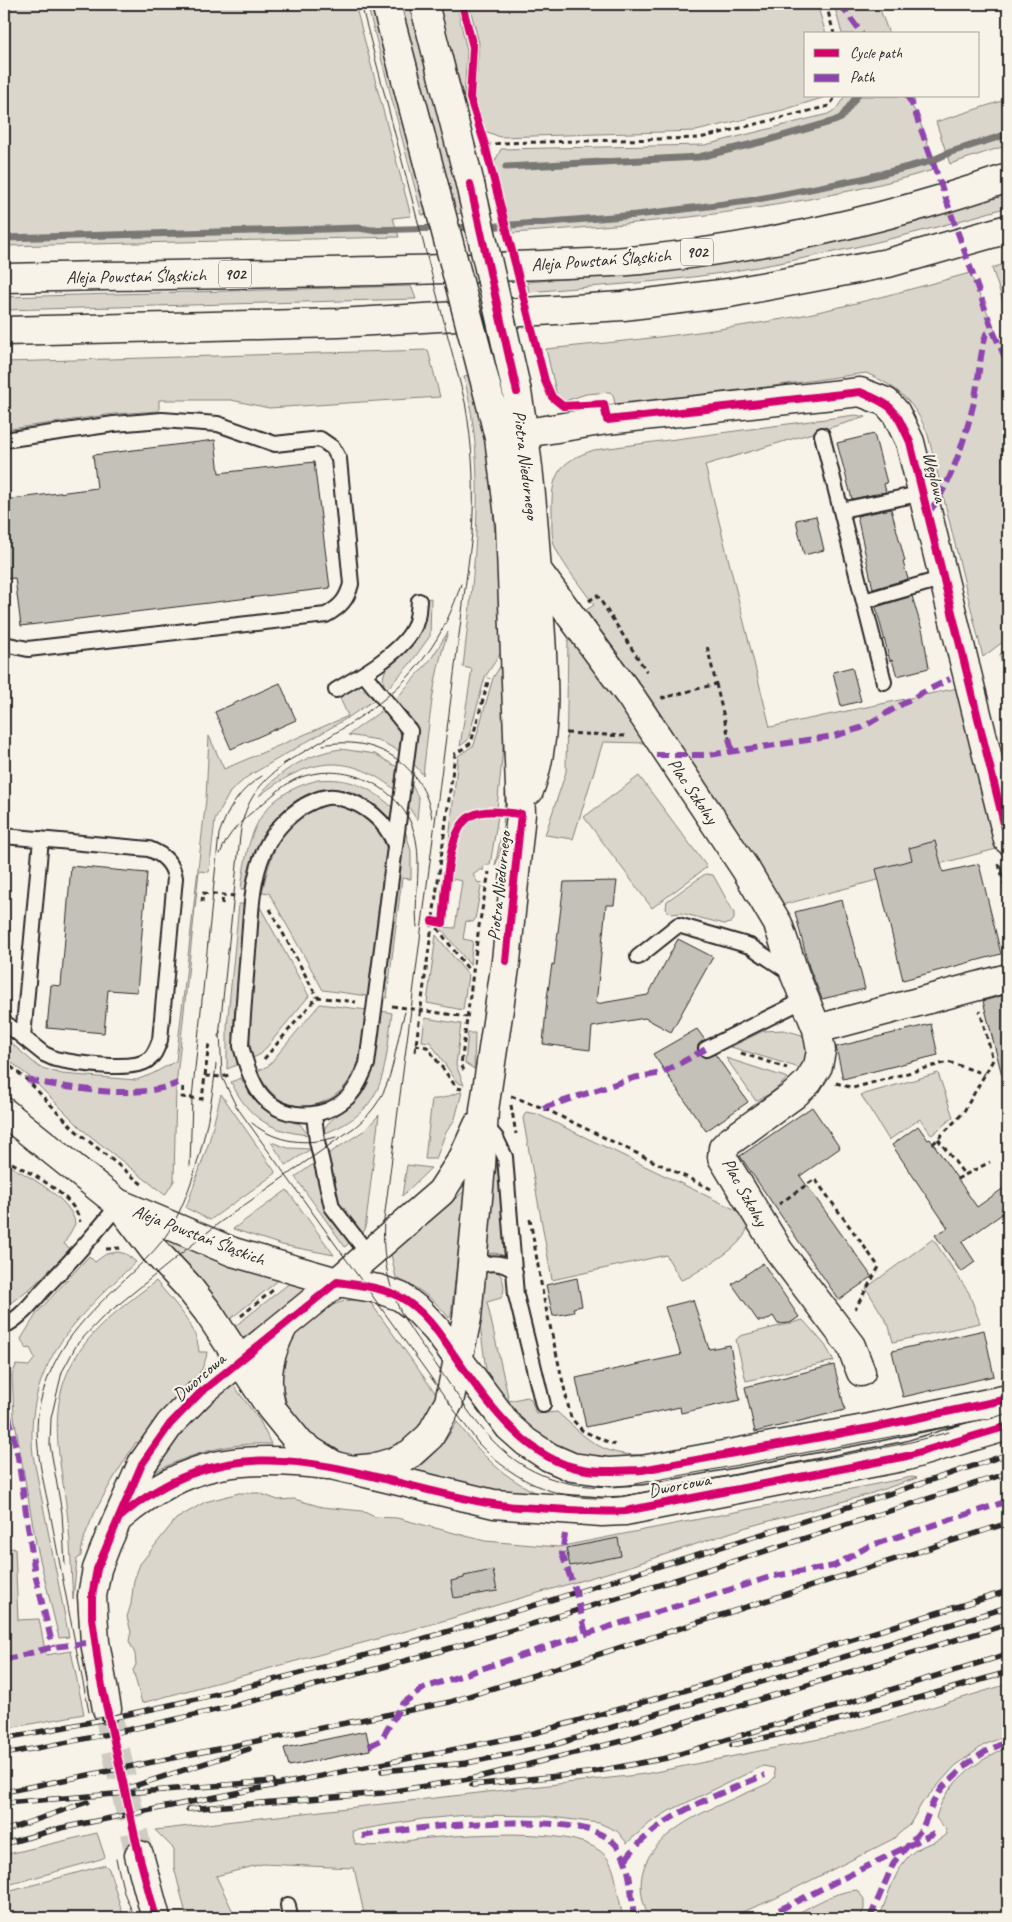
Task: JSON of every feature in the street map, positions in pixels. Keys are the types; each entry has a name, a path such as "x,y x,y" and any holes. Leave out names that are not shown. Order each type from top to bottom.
{"main road":[{"name":"Piotra Niedurnego","path":"386,4 490,401 512,436 537,570 544,681 537,770 521,814"},
{"name":"Piotra Niedurnego","path":"337,1282 441,1192 463,1158 478,1110 506,961 521,814 513,562 510,524 512,436 516,392 470,184 424,4"},
{"name":"Aleja Powstań Śląskich","path":"4,278 378,272 639,260 719,250 896,213 1008,178"},
{"path":"4,331 340,323 622,306 729,293 879,264 1008,229"},
{"name":"Węglowa","path":"512,436 606,420 860,392 886,402 896,413 910,442 1008,840"},
{"name":"Plac Szkolny","path":"537,570 630,697 746,870 778,924 794,975 817,1029 821,1051 818,1066 812,1076 794,1095 729,1142 723,1148 722,1157 779,1251 851,1346 861,1372"},
{"path":"817,1029 1008,978"},
{"name":"Piotra Niedurnego","path":"343,1468 374,1468 410,1454 426,1440 447,1408 467,1318 478,1110"},
{"name":"Aleja Powstań Śląskich","path":"4,1112 119,1204 154,1250 187,1285 271,1408 301,1445 343,1468"},
{"name":"Aleja Powstań Śląskich","path":"119,1204 224,1248 337,1282 379,1289 409,1303 436,1329 458,1361"},
{"name":"Dworcowa","path":"107,1709 95,1642 92,1596 97,1569 130,1489 154,1445 170,1424 200,1393 337,1282"},
{"path":"467,1318 473,1360 484,1394"},
{"path":"271,1408 267,1379 269,1361 285,1324"},
{"path":"200,1393 217,1364 221,1345 220,1331"},
{"name":"Dworcowa","path":"458,1361 509,1427 549,1457 572,1467 609,1472 642,1470 769,1447 986,1405 1008,1399"},
{"name":"Dworcowa","path":"120,1517 149,1494 167,1483 214,1465 245,1460 285,1460 343,1468 494,1504 602,1512 625,1511 907,1456 1008,1426"},
{"path":"139,1855 156,1918"}],"lane":[{"path":"4,440 114,424 162,420 218,424 276,444 320,439 333,448 338,459 351,584 348,597 339,608 326,615 28,649 4,644"},
{"path":"822,435 884,682"},
{"path":"841,510 924,493"},
{"path":"864,601 944,578"},
{"path":"336,690 364,674 388,656 412,632 417,617 419,601"},
{"path":"364,674 410,731 367,1064 360,1082 348,1097 331,1110 314,1115 292,1114 270,1104 259,1092 241,1046 252,898 262,854 283,823 298,810 318,798 338,797 360,805 374,815 390,831 395,845"},
{"path":"4,836 149,849 158,852 171,864 175,878 160,1040 156,1050 148,1060 129,1066 65,1061 44,1054 4,1022"},
{"path":"23,1037 40,839"},
{"path":"638,957 678,925 750,946 794,975"},
{"path":"710,1047 804,1000"},
{"path":"478,1110 506,1157 516,1295 542,1405"},
{"path":"314,1115 317,1141 332,1207 369,1255"},
{"path":"4,1326 27,1308 84,1247 119,1204"},
{"path":"470,1269 486,1263 502,1264 514,1272"}],"path":[{"path":"826,4 833,32"},
{"path":"483,142 700,138 829,106 835,98"},
{"path":"585,604 596,595 648,674"},
{"path":"707,646 729,738"},
{"path":"658,690 663,698 716,684"},
{"path":"559,733 634,736"},
{"path":"415,1052 455,754"},
{"path":"468,1075 461,1065 486,877"},
{"path":"202,902 203,893 266,901 317,996"},
{"path":"222,904 223,895"},
{"path":"432,921 443,922"},
{"path":"432,921 468,968 473,969"},
{"path":"933,1144 963,1114 992,1060 974,987"},
{"path":"426,1010 467,1017"},
{"path":"205,1076 209,1043"},
{"path":"415,1045 427,1047 457,1088 466,1089"},
{"path":"710,1047 853,1088 948,1062 985,1074"},
{"path":"4,1061 27,1080 75,1130 146,1187"},
{"path":"467,1082 466,1089 478,1110"},
{"path":"517,1140 509,1096 543,1108 717,1192"},
{"path":"938,1139 964,1174"},
{"path":"4,1159 41,1179 75,1207 80,1222 72,1240 84,1247"},
{"path":"957,1179 990,1162"},
{"path":"758,1219 815,1179 879,1267 852,1315 836,1327"},
{"path":"530,1216 545,1305 571,1418 583,1431 613,1445 622,1445"},
{"path":"220,1331 282,1283 289,1267"}],"shaded area":[{"path":"4,4 355,4 411,216 393,218 399,237 4,246"},
{"path":"367,4 374,4 428,214 422,215"},
{"path":"399,4 413,4 468,213 454,214"},
{"path":"438,4 456,4 458,10 467,51 464,98"},
{"path":"469,4 817,4 825,32 804,32 804,98 822,98 783,110 696,131 500,137 485,131 475,96 479,43"},
{"path":"834,4 878,4 888,32 841,32"},
{"path":"844,98 914,98 915,103 911,105 917,114 937,169 833,194 727,212 674,219 513,233 494,163 501,149 705,145 828,114 836,109"},
{"path":"1008,99 1008,145 950,164 936,122"},
{"path":"1008,194 1008,207 865,245 757,267 673,279 529,292 527,282 684,267 801,248 882,230"},
{"path":"1008,263 1008,317 992,268"},
{"path":"970,273 1008,360 1008,638 983,657 928,435 923,423 911,405 887,384 866,373 616,408 613,395 610,392 586,394 565,401 557,396 546,349 670,336 794,317"},
{"path":"411,286 416,299 4,310 4,297"},
{"path":"428,350 440,397 269,408 231,400 159,400 159,411 114,414 4,430 4,362"},
{"path":"469,376 490,450 503,514 493,515 504,648 485,677 468,740 460,746 472,669 463,667 477,522 476,449 464,377"},
{"path":"855,415 866,417 705,465 770,727 958,688 1000,848 778,906 722,810 651,699 586,610 594,605 563,562 555,547 552,535 553,489 555,480 564,465 594,450"},
{"path":"431,598 430,636 410,664 386,690 383,682 387,667 420,633 426,614 427,599"},
{"path":"448,632 438,667 429,720 423,775 412,762 414,735 411,722 396,699 431,659"},
{"path":"568,640 573,642 647,743 603,742 573,839 545,835 566,772"},
{"path":"1008,648 1008,689 1004,680 1000,654"},
{"path":"504,660 505,716 497,808 479,810 466,815 457,825 449,841 458,756 474,745 493,678"},
{"path":"355,686 364,690 374,700 349,717 247,777 230,792 215,820 209,872 199,871 176,1086 174,1181 165,1195 84,1131 33,1080 4,1056 4,1037 39,1067 62,1074 136,1080 176,1061 206,799 209,736 224,769 348,716 339,696"},
{"path":"384,709 401,730 399,751 378,740 348,735"},
{"path":"509,734 510,782 507,820 500,854 495,866 503,825"},
{"path":"341,749 375,754 397,767 394,789 359,769 326,764 293,774 259,796 285,771 306,759"},
{"path":"639,776 707,867 652,908 584,817"},
{"path":"318,780 340,780 367,789 392,807 391,815 388,817 365,798 343,790 326,789 310,793 282,812 271,825 261,839 254,855 247,889 241,889 247,851 259,820 281,796 297,787"},
{"path":"410,781 419,799 417,820 407,804"},
{"path":"327,804 347,809 365,818 379,832 387,851 368,996 323,990 269,893 262,892 270,862 281,837 299,818"},
{"path":"482,816 498,816 490,865 484,865 483,871 481,869 473,875 478,883 482,882 475,919 473,922 466,921 463,939 473,941 470,965 440,927 455,928 462,881 452,879 455,850 461,833 466,826"},
{"path":"404,827 411,851 411,879 402,878 387,998 383,997"},
{"path":"705,874 713,875 734,913 734,919 731,923 724,924 681,913 671,914 666,909 667,901"},
{"path":"239,904 246,904 233,1034 237,1065 227,1069 227,1026"},
{"path":"260,907 309,996 261,1054 253,1058 250,1043 249,1005"},
{"path":"436,935 468,975 463,1010 427,1003"},
{"path":"320,1004 367,1010 362,1045 351,1077 338,1093 319,1104 298,1106 278,1098 264,1083 257,1071 268,1066"},
{"path":"381,1011 392,1013 384,1071 378,1087 371,1101 360,1113 344,1124 323,1134 328,1123 356,1102 366,1088 373,1067"},
{"path":"425,1018 461,1024 456,1065 464,1085 457,1082 430,1042 422,1041"},
{"path":"784,1030 802,1035 804,1039 807,1052 803,1069 731,1047 763,1031"},
{"path":"468,1033 475,1033 474,1069 465,1063"},
{"path":"726,1058 788,1078 771,1093 756,1101"},
{"path":"938,1073 953,1117 932,1135 920,1119 889,1140 861,1095"},
{"path":"241,1078 252,1095 264,1108 280,1117 300,1124 308,1135 282,1130 261,1120 245,1104 231,1082"},
{"path":"462,1092 455,1119 445,1134 436,1159 425,1159 432,1099 440,1099"},
{"path":"221,1094 276,1173 210,1220 186,1208 209,1142"},
{"path":"526,1112 537,1114 736,1210 748,1219 743,1237 717,1260 681,1280 666,1255 552,1280 523,1118"},
{"path":"379,1115 365,1230 361,1234 339,1205 328,1154 365,1130"},
{"path":"271,1142 288,1148 311,1149 286,1165"},
{"path":"499,1161 505,1256 495,1253 484,1254 493,1162"},
{"path":"4,1163 35,1180 57,1196 72,1214 75,1224 64,1244 71,1249 33,1286 4,1308"},
{"path":"315,1163 326,1210 350,1242 345,1247 295,1177"},
{"path":"407,1165 431,1168 402,1196"},
{"path":"287,1190 334,1255 282,1245 233,1229"},
{"path":"464,1191 451,1316 449,1318 425,1294 396,1278 391,1254"},
{"path":"157,1233 227,1264 280,1279 229,1320 196,1276"},
{"path":"933,1239 969,1293 980,1323 893,1342 889,1326 866,1288"},
{"path":"118,1252 126,1254 136,1262 93,1303 58,1346 46,1370 37,1395 32,1423 33,1455 69,1637 59,1638 36,1543 14,1417 12,1375 16,1365 29,1366 35,1358 30,1348 26,1349 21,1339 37,1313 89,1256 95,1262 106,1254"},
{"path":"490,1270 499,1273 504,1285 504,1292 501,1298 487,1302 509,1401 527,1397 531,1399 536,1414 557,1412 588,1439 610,1451 621,1454 658,1453 694,1447 660,1461 589,1460 554,1447 527,1428 491,1382 486,1370 480,1325 481,1272"},
{"path":"156,1281 177,1305 189,1323 194,1332 199,1352 207,1352 199,1375 190,1388 141,1445 136,1442 102,1498 87,1530 81,1556 77,1559 73,1600 69,1530 57,1428 58,1406 63,1384 72,1363 87,1341 102,1324"},
{"path":"291,1282 311,1287 244,1342 234,1327"},
{"path":"368,1299 436,1394 424,1421 405,1441 388,1450 367,1455 346,1454 327,1448 310,1437 297,1422 287,1404 283,1384 284,1362 288,1347 295,1333 316,1315 336,1304 350,1300"},
{"path":"803,1320 825,1345 834,1361 746,1381 736,1340 740,1336"},
{"path":"232,1383 260,1421 271,1444 241,1445 212,1450 156,1471 177,1437"},
{"path":"457,1422 484,1455 504,1473 541,1495 529,1499 415,1473 416,1469 444,1442"},
{"path":"912,1477 917,1478 863,1496 747,1527 634,1565 432,1624 142,1703 133,1670 136,1665 135,1654 129,1641 131,1632 127,1617 131,1604 134,1580 140,1564 176,1519 205,1502 239,1493 259,1493 278,1500 294,1499 322,1507 362,1511 375,1517 397,1518 485,1541 558,1547"},
{"path":"15,1548 18,1620 39,1619 46,1655 71,1651 84,1714 4,1729 4,1549"},
{"path":"1008,1684 1008,1735 984,1745 955,1766 922,1803 910,1824 893,1839 774,1899 728,1918 649,1918 641,1890 644,1866 656,1847 674,1830 697,1816 769,1783 775,1777 774,1768 763,1766 669,1811 650,1823 627,1843 617,1831 599,1823 543,1816 467,1815 423,1819 352,1831 355,1844 371,1846 437,1837 485,1834 540,1835 585,1843 604,1854 610,1863 621,1907 621,1918 365,1918 354,1868 262,1864 216,1876 236,1918 187,1918 174,1867 174,1849 155,1830 645,1774 844,1734"},
{"path":"1008,1747 1008,1918 879,1918 893,1881 903,1863 916,1850 947,1834 945,1828 936,1818 946,1794 974,1766"},
{"path":"97,1833 105,1857 4,1886 4,1855"},
{"path":"105,1865 109,1869 124,1918 4,1918 4,1893"},
{"path":"857,1890 864,1899 864,1909 860,1918 788,1918 830,1897"}],"building":[{"path":"874,434 887,483 884,484 886,492 852,499 837,443"},
{"path":"215,440 219,473 314,462 330,588 21,626 15,578 4,579 4,500 97,488 93,455"},
{"path":"891,509 908,579 873,589 857,516"},
{"path":"816,516 824,550 804,555 796,520"},
{"path":"912,596 923,633 929,668 897,676 892,660 890,661 876,607"},
{"path":"852,667 861,701 841,706 833,672"},
{"path":"280,683 296,720 231,749 215,712"},
{"path":"935,841 943,872 979,864 1001,954 903,980 876,869 912,860 909,848"},
{"path":"71,866 147,873 137,992 108,990 104,1033 47,1028 51,985 61,986"},
{"path":"617,881 614,905 606,905 596,1004 648,995 678,939 713,957 671,1032 645,1018 592,1027 590,1050 543,1044 547,998 552,964 554,965 564,882"},
{"path":"842,900 865,989 822,999 809,967 795,912"},
{"path":"1008,994 1008,1074 1002,1075 983,1001"},
{"path":"931,1024 938,1055 843,1079 836,1047"},
{"path":"697,1029 705,1040 698,1045 698,1053 705,1058 715,1054 748,1102 706,1131 653,1054"},
{"path":"812,1107 840,1148 800,1176 872,1277 839,1300 740,1156"},
{"path":"918,1126 928,1140 930,1139 977,1207 1008,1185 1008,1210 962,1242 975,1262 961,1272 935,1235 948,1228 892,1145"},
{"path":"763,1263 799,1317 790,1323 778,1324 773,1316 765,1321 758,1321 732,1284"},
{"path":"577,1278 582,1306 573,1308 574,1312 553,1316 546,1285"},
{"path":"693,1300 709,1349 730,1345 740,1400 681,1413 680,1407 586,1427 576,1378 681,1355 665,1307"},
{"path":"984,1330 994,1376 903,1397 892,1351"},
{"path":"834,1365 845,1410 755,1432 745,1387"},
{"path":"618,1538 621,1556 570,1566 566,1548"},
{"path":"493,1570 497,1591 454,1598 451,1581 464,1578 464,1576"},
{"path":"366,1731 370,1750 289,1766 284,1748"}],"waterway":[{"path":"506,167 699,157 765,141 834,121 841,118 856,98"},
{"path":"486,227 637,215 748,201 862,179 931,161 951,152 1008,134"},
{"path":"451,228 475,227"},
{"path":"4,238 359,228 371,230 440,228"}],"tunnel":[{"path":"107,1709 139,1855"}],"tram line":[{"path":"361,4 465,402 472,452 473,484 472,534 384,1220 386,1264 390,1285 398,1306 412,1331 466,1408 497,1445 521,1464 562,1482 591,1486 635,1484 993,1418"},
{"path":"283,764 368,712 392,693 413,672 432,647 448,618 461,584"},
{"path":"323,745 361,744 378,749 394,757 408,768 419,782 427,799 432,818"},
{"path":"219,1037 242,823 250,802 262,784 289,761"},
{"path":"220,854 227,839 242,821 290,782 326,772 343,773 359,777 388,793 409,819 414,832 418,858 417,927"},
{"path":"190,1166 192,1098 219,834 235,801 247,787 262,776"},
{"path":"65,1565 62,1513 50,1445 51,1418 62,1372 77,1344 102,1318 219,1223 355,1127 368,1114 378,1102 385,1088 394,1060 405,1012"},
{"path":"220,1031 222,1077 236,1106 478,1443 508,1470 524,1480 542,1488 578,1497 618,1497 907,1443 949,1432"},
{"path":"89,1712 40,1463 37,1433 40,1403 54,1365 73,1334 97,1306 154,1250 163,1240 174,1222 184,1202 199,1156 210,1108 216,1064"},
{"path":"252,1123 271,1135 292,1141 303,1142 336,1137"},
{"path":"987,1420 1008,1413"},
{"path":"116,1859 124,1893 135,1918"}],"railway":[{"path":"4,1738 87,1723 169,1705 332,1665 493,1618 920,1484 1008,1454"},
{"path":"4,1754 132,1729 259,1700 385,1666 636,1592 1008,1473"},
{"path":"4,1792 450,1702 1008,1523"},
{"path":"4,1844 61,1828 531,1734 704,1685 1008,1591"},
{"path":"382,1771 467,1763 557,1744 1008,1607"},
{"path":"188,1809 382,1793 475,1778 626,1740 1008,1624"},
{"path":"472,1785 587,1773 667,1758 1008,1654"},
{"path":"732,1745 871,1711 1008,1672"},
{"path":"125,1789 249,1749"},
{"path":"4,1803 273,1781"},
{"path":"4,1831 87,1802"}],"marked path":[{"path":"840,4 861,32"},
{"path":"908,98 993,331"},
{"path":"928,513 936,503 950,477 961,447 975,397 986,334 993,331 1008,364"},
{"path":"656,755 709,755 834,736 861,728 950,679"},
{"path":"729,738 732,751"},
{"path":"543,1108 633,1078 662,1073 706,1049"},
{"path":"27,1080 83,1089 123,1092 143,1091 178,1083"},
{"path":"6,1326 6,1403 18,1457 35,1574 53,1647"},
{"path":"369,1746 381,1740 402,1704 424,1688 586,1634 774,1576 834,1566 869,1546 1008,1501"},
{"path":"565,1534 562,1554 576,1593 586,1634"},
{"path":"4,1660 53,1647 95,1642"},
{"path":"870,1918 894,1862 922,1829 934,1800 943,1787 967,1764 985,1752 1008,1741"},
{"path":"626,1859 639,1843 671,1818 708,1799 765,1775"},
{"path":"362,1836 455,1825 495,1823 535,1823 570,1826 598,1833 616,1845 625,1861 630,1880 634,1918"},
{"path":"763,1918 934,1833"}],"cycle path":[{"path":"462,4 473,47 470,98 485,145 545,381 552,397 563,406 604,404 607,420 860,392 892,409 910,442 1008,840"},
{"path":"470,184 517,392"},
{"path":"432,921 443,923 452,849 463,823 471,816 483,812 521,814 506,961"},
{"path":"156,1918 139,1855 100,1677 92,1618 92,1596 97,1569 142,1464 170,1424 200,1393 337,1282 385,1291 409,1302 424,1315 443,1338 477,1388 520,1437 554,1460 582,1469 608,1471 642,1470 870,1428 1008,1399"},
{"path":"120,1517 166,1485 211,1467 256,1461 302,1462 348,1470 443,1494 499,1505 582,1511 625,1511 907,1456 1008,1426"}]}
